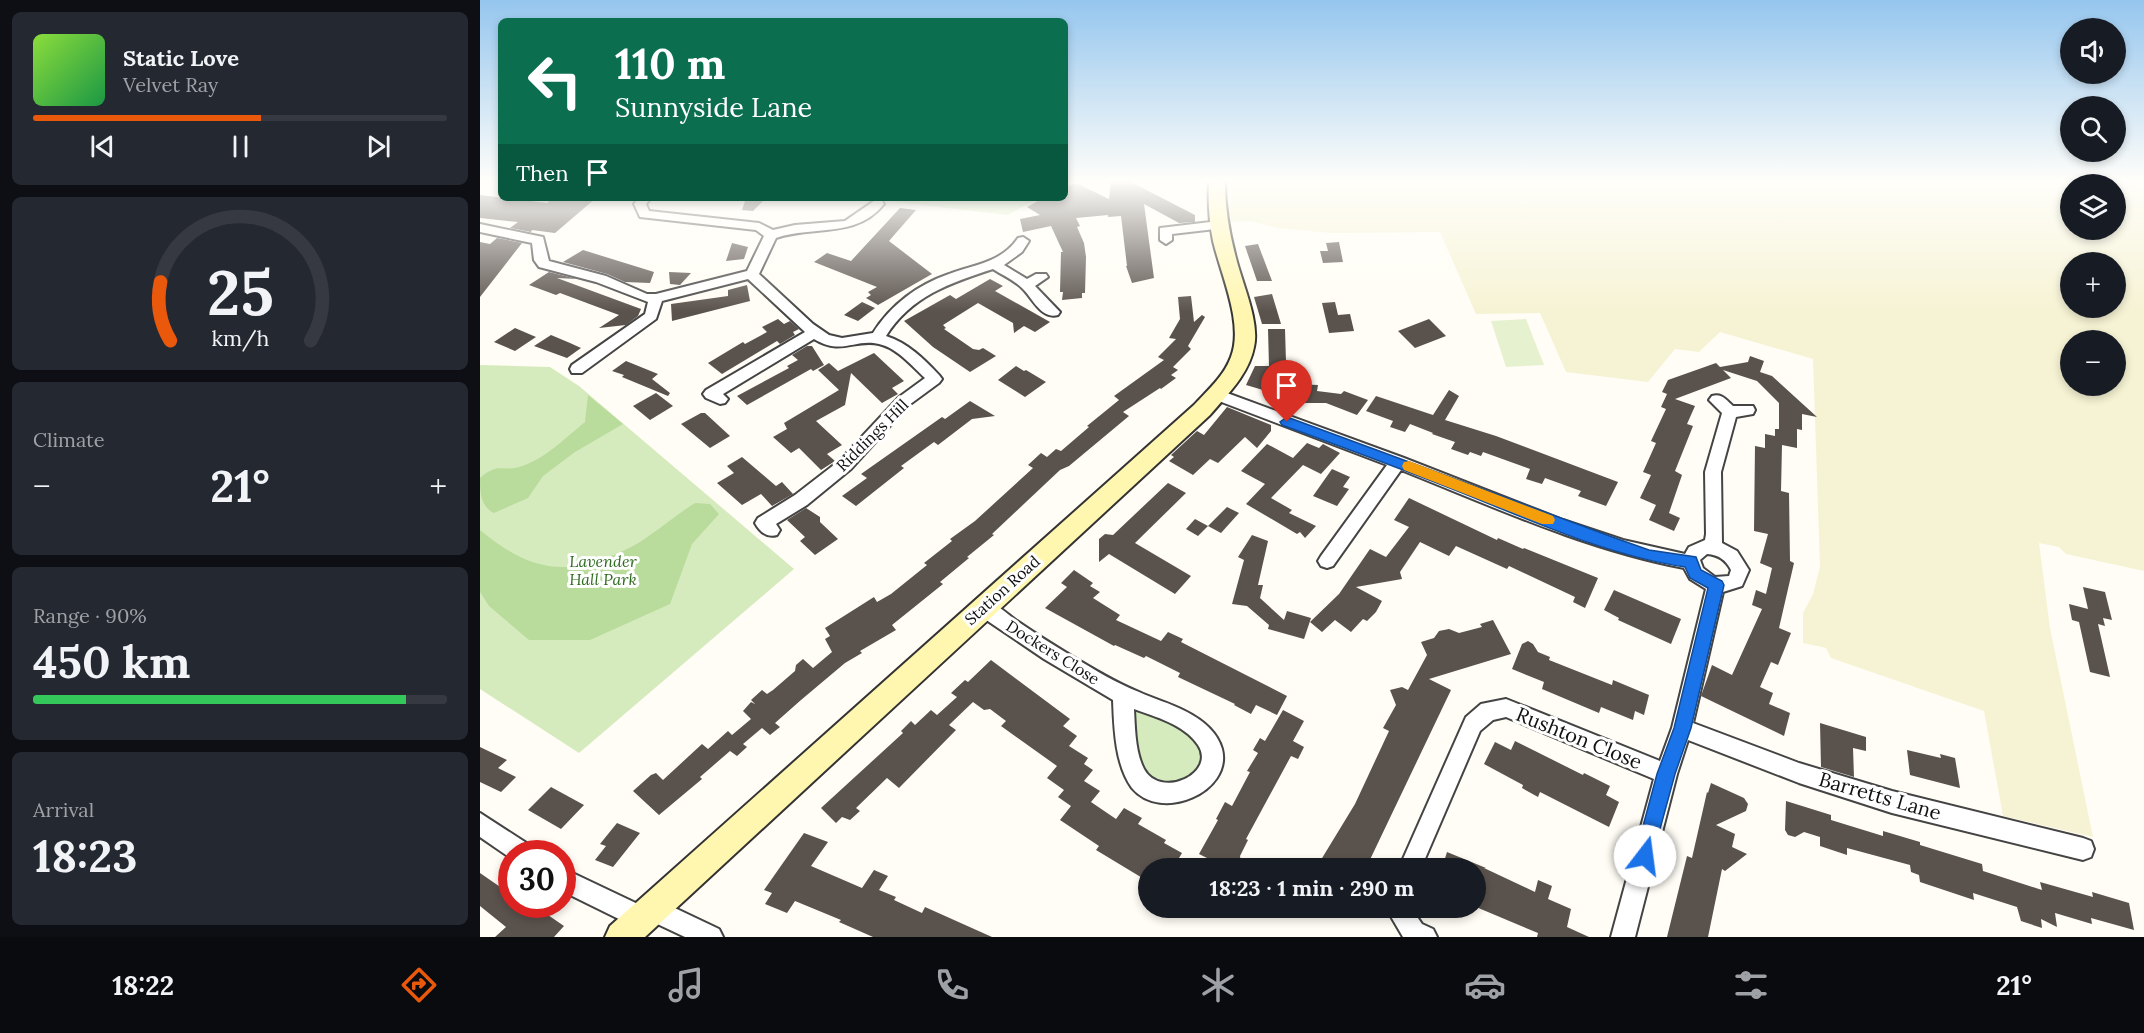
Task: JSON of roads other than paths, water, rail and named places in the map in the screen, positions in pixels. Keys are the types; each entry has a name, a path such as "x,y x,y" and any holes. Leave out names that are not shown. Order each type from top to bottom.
{"street":[{"path":"739,225 759,227 771,235 800,228 844,227 850,225"},
{"path":"1165,233 1219,225"},
{"name":"Station Road","path":"621,937 1202,410 1235,373 1245,348 1246,335 1219,225"},
{"path":"480,228 538,240 541,260 544,264 601,279 645,298 656,298 752,274 771,235"},
{"path":"752,274 754,279 772,291 816,332 832,342 842,343 877,338 885,324 907,300 956,276 1008,259 1023,241"},
{"path":"995,265 1027,285 1037,299 1053,312"},
{"path":"1027,285 1041,277"},
{"path":"577,369 651,316 656,298"},
{"path":"720,399 711,394 816,332"},
{"name":"Riddings Hill","path":"764,522 801,500 845,465 904,401 934,379 886,340 877,338"},
{"path":"1216,394 1533,515 1649,556 1690,562"},
{"path":"1713,547 1715,534 1713,472 1738,411 1717,400"},
{"path":"1327,561 1398,462"},
{"path":"1713,547 1733,558 1740,570 1736,580 1724,586 1716,585 1696,574 1690,562 1691,556 1699,548 1713,547"},
{"path":"1623,937 1666,774 1682,728 1716,585"},
{"name":"Dockers Close","path":"983,607 1048,653 1123,695 1164,710 1200,731 1209,741 1212,752 1205,777 1195,787 1182,793 1167,795 1141,782 1133,764 1123,716 1123,695"},
{"name":"Rushton Close","path":"1414,858 1473,724 1488,711 1506,708 1666,774"},
{"name":"Barretts Lane","path":"1682,728 1798,773 1892,802 2083,849"},
{"path":"480,824 503,840"},
{"path":"576,885 646,914 711,937"},
{"path":"1405,918 1414,932 1425,937"}],"park label":[{"name":"Lavender Hall Park","path":"603,570"}]}
